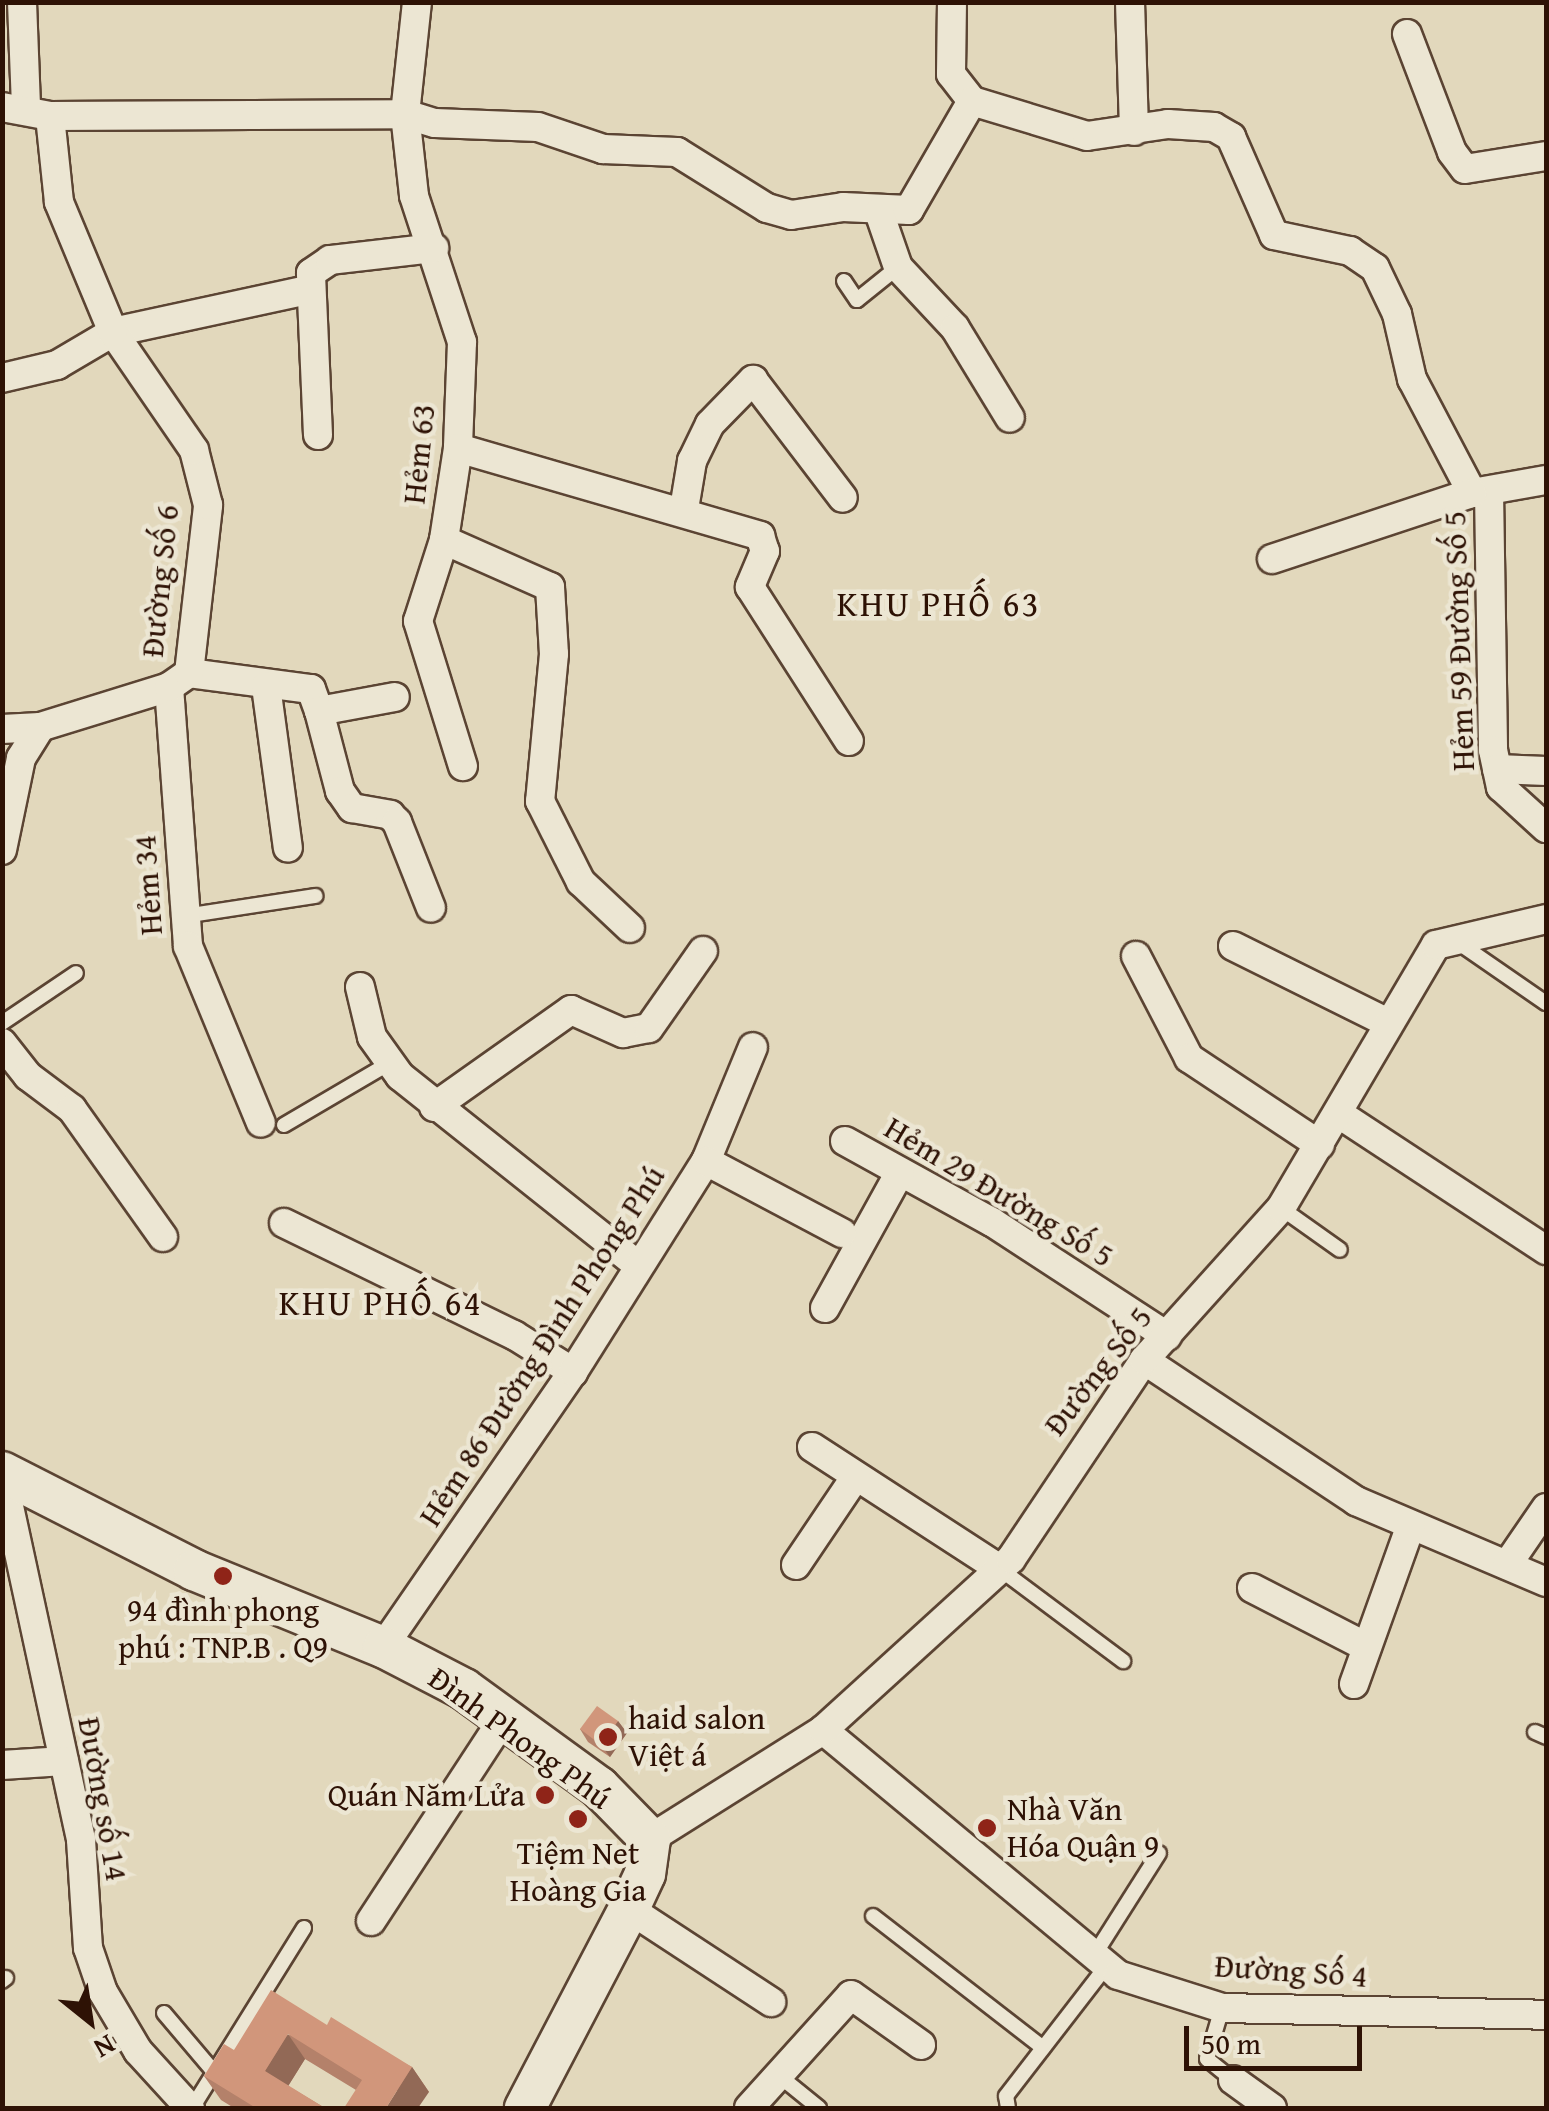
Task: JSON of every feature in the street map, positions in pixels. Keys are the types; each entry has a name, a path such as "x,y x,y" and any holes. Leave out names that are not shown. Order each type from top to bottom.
{"street":[{"name":"Đường Số 6","path":"2,730 40,727 179,680 208,505 194,450 113,332 59,202 26,110 22,2"},
{"name":"Hẻm 63","path":"418,2 405,114 414,196 462,342 458,448 444,540 550,588 554,654 540,801 558,841 600,904 630,928"},
{"path":"952,2 951,74 972,102 1087,136 1168,124 1214,128 1231,138 1274,235 1350,252 1376,268 1412,378 1480,492"},
{"path":"1130,2 1134,131"},
{"path":"1407,34 1452,152 1465,169 1546,156"},
{"path":"26,110 405,114 435,123 538,127 603,149 677,152 767,208 791,215 844,207 879,212 909,210 972,102"},
{"path":"879,212 898,267 955,328 1010,418"},
{"path":"318,435 307,290 311,273 330,260 434,248"},
{"path":"2,378 56,365 113,332 307,290"},
{"path":"684,509 692,461 710,424 753,380 842,498"},
{"path":"458,448 684,509 763,539 765,551 750,587 850,741"},
{"path":"1272,559 1480,492 1546,480"},
{"name":"Hẻm 59 Đường Số 5","path":"1480,492 1500,788 1546,828"},
{"path":"444,540 418,621 463,766"},
{"path":"179,680 311,690 340,791 352,808 390,814 397,822 431,908"},
{"name":"Hẻm 34","path":"179,680 188,946 272,1124"},
{"path":"266,686 288,848"},
{"path":"319,711 395,697"},
{"path":"2,850 21,758 40,727"},
{"path":"1497,769 1546,771"},
{"path":"1451,938 1546,919"},
{"name":"Đường Số 5","path":"650,1839 824,1730 1000,1569 1144,1360 1281,1208 1339,1114 1386,1022 1425,959 1451,938"},
{"path":"1234,946 1386,1022"},
{"path":"434,1107 570,1010 623,1033 649,1028 703,951"},
{"path":"1136,956 1189,1058 1320,1146"},
{"path":"360,987 372,1037 388,1064 434,1107 639,1266"},
{"path":"2,1043 28,1076 72,1109 163,1236"},
{"path":"706,1161 753,1047"},
{"path":"1339,1114 1546,1250"},
{"name":"Hẻm 29 Đường Số 5","path":"844,1141 992,1222 1167,1336"},
{"name":"Hẻm 86 Đường Đình Phong Phú","path":"383,1647 572,1372 706,1161 842,1233"},
{"path":"825,1308 900,1172"},
{"path":"284,1222 514,1334 572,1372"},
{"path":"1144,1360 1356,1501 1546,1582"},
{"path":"812,1447 1000,1569"},
{"path":"796,1565 856,1476"},
{"name":"Đình Phong Phú","path":"4,1487 383,1647 504,1718 599,1787 650,1839"},
{"name":"Đường số 14","path":"4,1487 81,1840 88,1948 103,1992 138,2051 191,2108"},
{"path":"1507,1566 1546,1508"},
{"path":"1354,1684 1412,1525"},
{"path":"1252,1588 1368,1647"},
{"path":"371,1920 504,1718"},
{"name":"Đường Số 4","path":"824,1730 1099,1963 1222,2008 1546,2014"},
{"path":"2,1765 64,1761"},
{"path":"525,2108 629,1909 645,1874 650,1839"},
{"path":"629,1909 771,2002"},
{"path":"749,2108 851,1994 921,2046"}],"lane":[{"path":"844,281 857,300 898,267"},
{"path":"184,916 316,896"},
{"path":"1451,938 1546,1003"},
{"path":"2,1023 76,973"},
{"path":"272,1124 388,1064"},
{"path":"1281,1208 1340,1250"},
{"path":"1000,1569 1123,1661"},
{"path":"1008,2108 1006,2096 1099,1963 1159,1853"},
{"path":"873,1916 1043,2048"},
{"path":"191,2108 304,1928"},
{"path":"1222,2008 1206,2059 1250,2098"},
{"path":"164,2013 214,2072"},
{"path":"777,2074 820,2108"}],"building":[{"path":"597,1706 618,1721 601,1745 580,1729"},
{"path":"271,1990 327,2025 331,2017 412,2067 386,2108 344,2108 362,2080 288,2034 265,2071 325,2108 256,2108 204,2076 224,2044 234,2050"}],"place":[{"name":"94 đình phong phú : TNP.B . Q9","path":"223,1576"},
{"name":"haid salon Việt á","path":"608,1737"},
{"name":"Quán Năm Lửa","path":"545,1795"},
{"name":"Tiệm Net Hoàng Gia","path":"578,1819"},
{"name":"Nhà Văn Hóa Quận 9","path":"987,1828"}],"district":[{"name":"KHU PHỐ 63","path":"939,604"},
{"name":"KHU PHỐ 64","path":"381,1303"}]}
